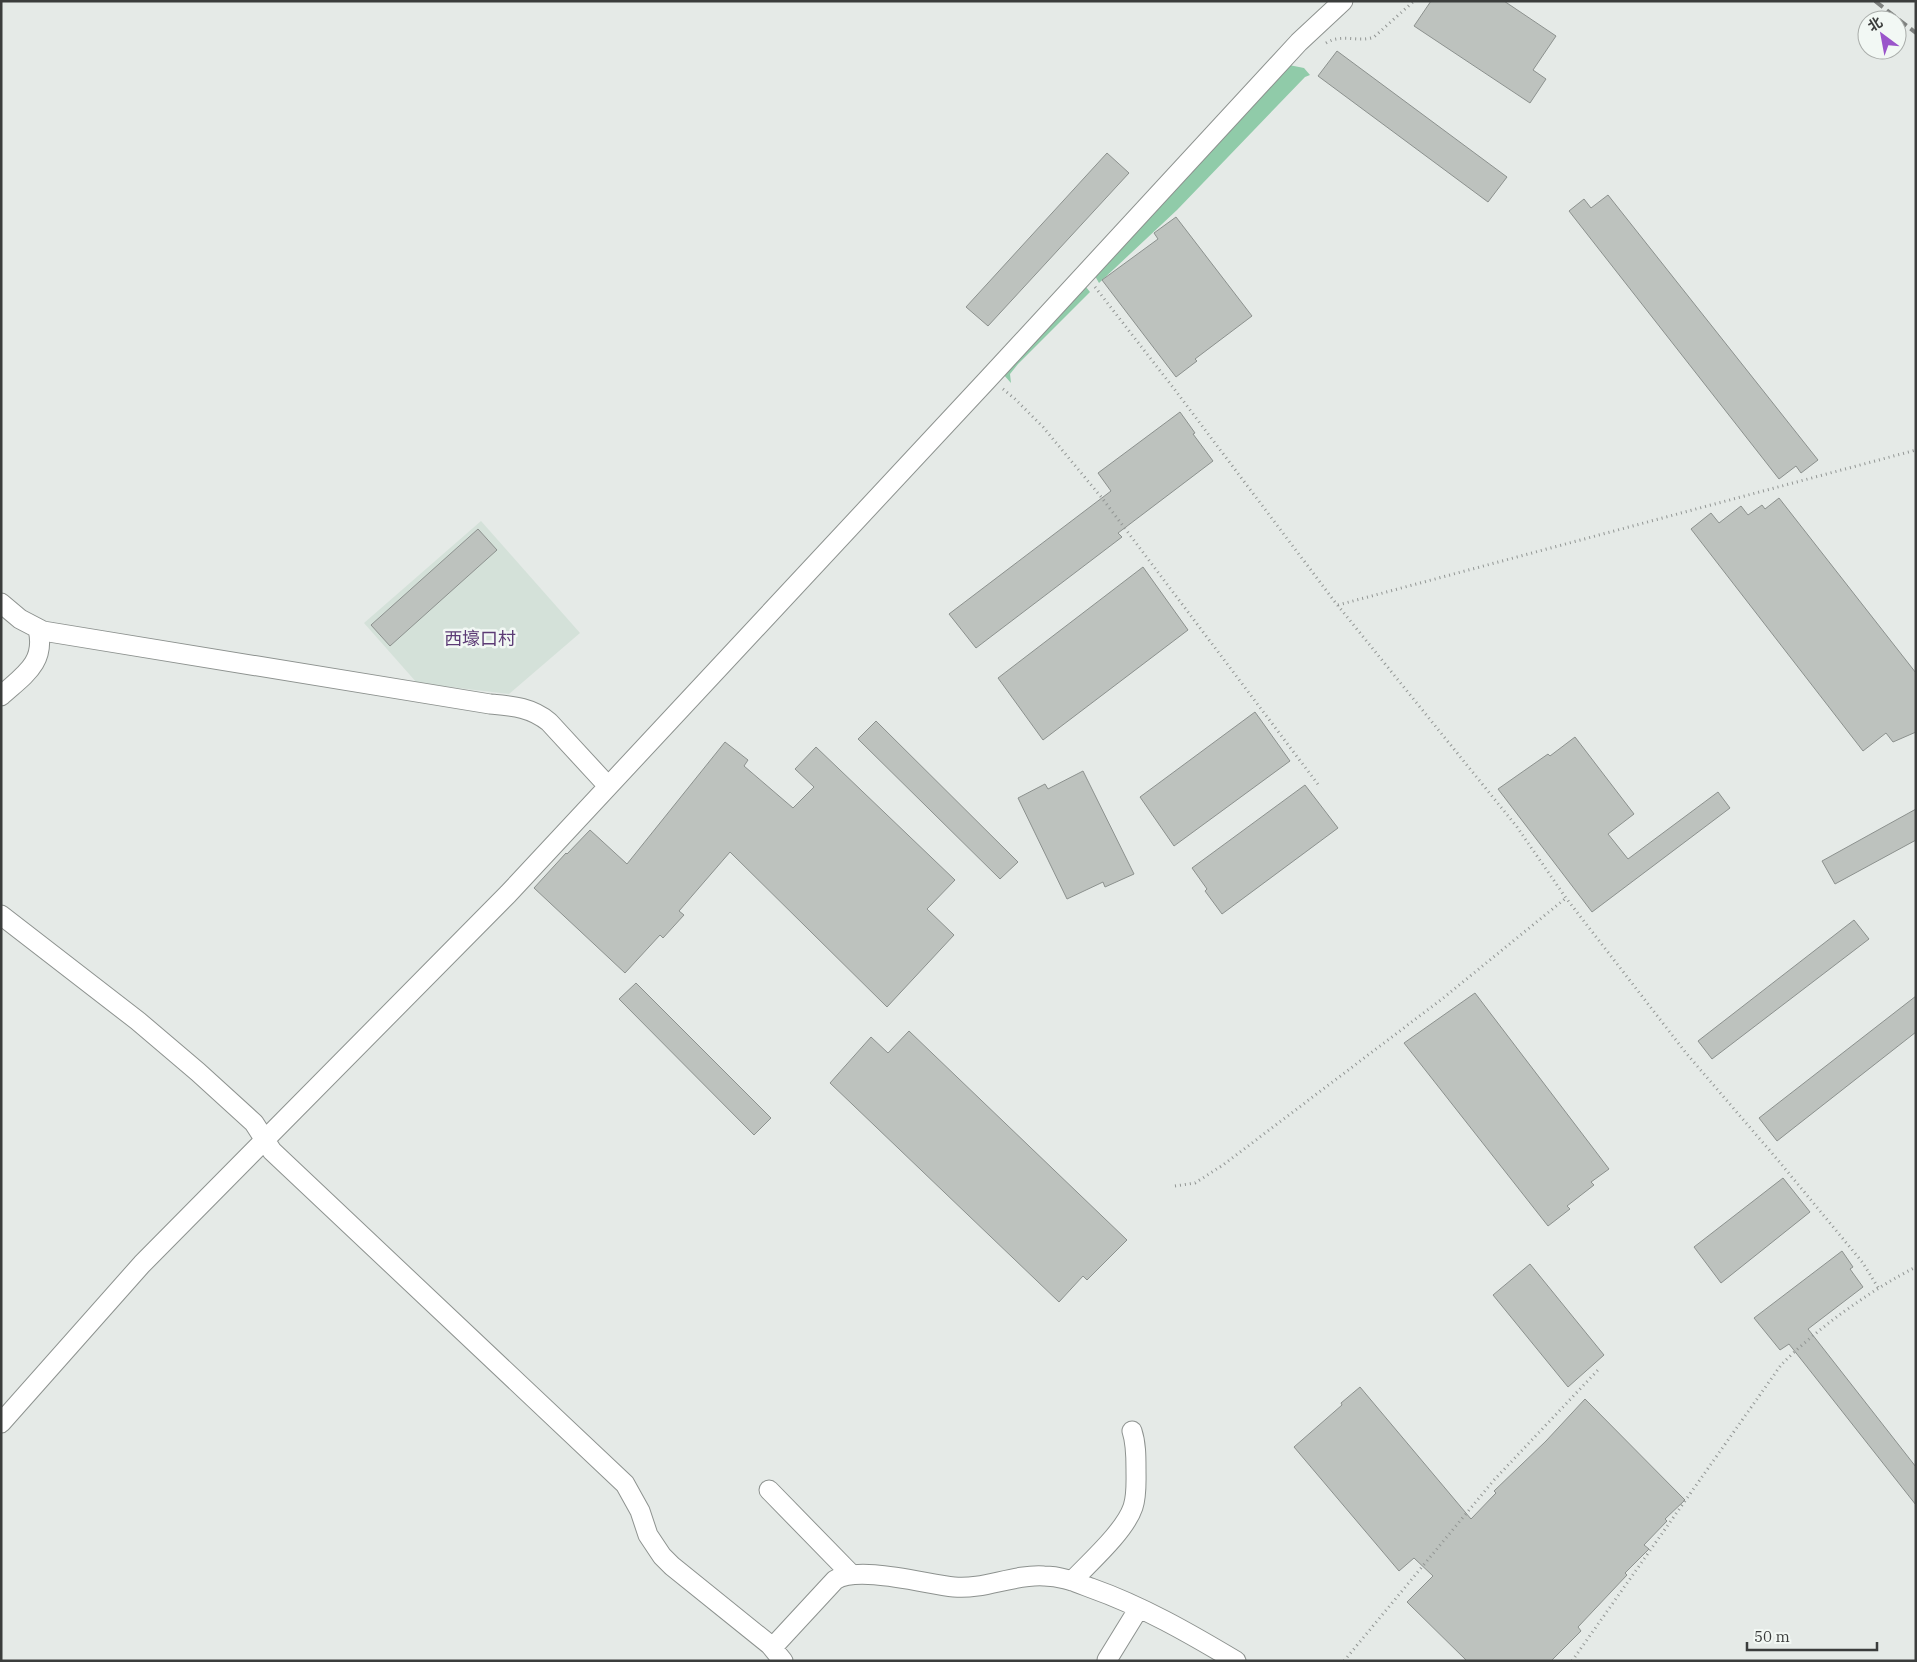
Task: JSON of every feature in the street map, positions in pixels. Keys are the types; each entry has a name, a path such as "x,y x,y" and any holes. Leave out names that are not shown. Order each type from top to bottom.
{"street":[{"path":"1,1423 142,1264 508,894 988,379 1083,273 1298,42 1343,1"},
{"path":"1,604 20,619 38,629 66,636 480,702 518,706 540,715 549,722 608,786"},
{"path":"1,696 34,665 38,658 40,639 38,629"},
{"path":"1,915 166,1044 254,1123 272,1151 625,1484 640,1511 648,1535 662,1556 778,1654 835,1580 842,1576 859,1573 956,1588 973,1587 1022,1576 1061,1577 1112,1595 1181,1628 1236,1661"},
{"path":"1072,1581 1124,1524 1129,1516 1136,1488 1135,1440 1132,1431"},
{"path":"769,1490 851,1574"},
{"path":"1107,1660 1138,1608"}],"path":[{"path":"1320,48 1332,39 1340,37 1366,40 1374,37 1414,1"},
{"path":"1083,273 1175,390 1338,605 1517,827 1566,898 1686,1053 1777,1159 1862,1263 1879,1289"},
{"path":"988,379 1015,398 1102,498 1320,787"},
{"path":"1338,605 1916,450"},
{"path":"1175,1186 1194,1183 1223,1165 1442,999 1566,898"},
{"path":"1572,1661 1781,1365 1841,1314 1916,1268"},
{"path":"1344,1661 1506,1466 1598,1370"}],"shaded area":[{"path":"481,521 580,633 509,694 417,683 364,623"}],"green space":[{"path":"1289,65 1304,68 1310,75 1305,77 1177,210 1099,283 1095,276"},
{"path":"1083,287 1086,287 1090,292 1018,364 1010,374 1011,383 1003,374"}],"building":[{"path":"1431,1 1504,1 1556,36 1533,70 1546,79 1530,103 1414,26"},
{"path":"1337,51 1507,177 1488,202 1318,76"},
{"path":"1107,153 1129,173 988,326 966,307"},
{"path":"1608,195 1818,460 1801,473 1796,466 1779,479 1569,211 1584,199 1591,208"},
{"path":"1176,217 1252,316 1195,359 1197,361 1176,377 1102,280 1158,239 1154,233"},
{"path":"1180,412 1195,433 1193,434 1213,461 1118,533 1122,537 976,648 949,614 1111,491 1098,473"},
{"path":"1779,498 1916,673 1916,732 1893,742 1886,733 1863,751 1691,529 1711,513 1719,523 1741,506 1748,515 1762,505 1765,509"},
{"path":"478,529 497,550 390,646 371,625"},
{"path":"1143,567 1188,630 1043,740 998,678"},
{"path":"1255,712 1290,761 1174,846 1140,797"},
{"path":"876,721 1018,862 1000,879 858,739"},
{"path":"1575,737 1634,814 1608,834 1628,859 1718,792 1730,808 1592,912 1498,789 1548,754 1550,756"},
{"path":"725,742 748,760 744,766 793,808 814,787 795,769 816,747 955,880 927,909 954,935 887,1007 730,852 679,911 684,915 663,938 660,935 625,973 534,888 590,830 627,864"},
{"path":"1083,771 1134,874 1105,887 1103,882 1067,899 1018,798 1045,784 1048,789"},
{"path":"1305,785 1338,828 1222,914 1205,891 1207,889 1192,868"},
{"path":"1916,809 1916,840 1835,884 1822,861"},
{"path":"1854,920 1869,939 1712,1059 1698,1041"},
{"path":"636,983 771,1118 754,1135 619,999"},
{"path":"1475,993 1609,1169 1591,1182 1594,1185 1567,1206 1570,1209 1548,1226 1404,1043"},
{"path":"1916,996 1916,1032 1777,1141 1759,1118"},
{"path":"909,1031 1127,1240 1087,1280 1083,1276 1059,1302 830,1083 871,1037 888,1053"},
{"path":"1783,1178 1810,1212 1721,1283 1694,1247"},
{"path":"1842,1251 1853,1267 1850,1269 1863,1287 1808,1329 1916,1467 1916,1505 1789,1344 1780,1350 1754,1318"},
{"path":"1530,1264 1604,1355 1568,1387 1493,1295"},
{"path":"1360,1387 1471,1519 1496,1493 1494,1491 1546,1441 1585,1399 1685,1500 1665,1519 1667,1521 1644,1545 1649,1549 1625,1573 1627,1575 1578,1627 1581,1631 1551,1661 1467,1661 1407,1602 1433,1576 1414,1558 1399,1571 1294,1447"}],"railway":[{"path":"1875,1 1916,33"}],"district":[{"name":"西壕口村","path":"480,639"}]}
